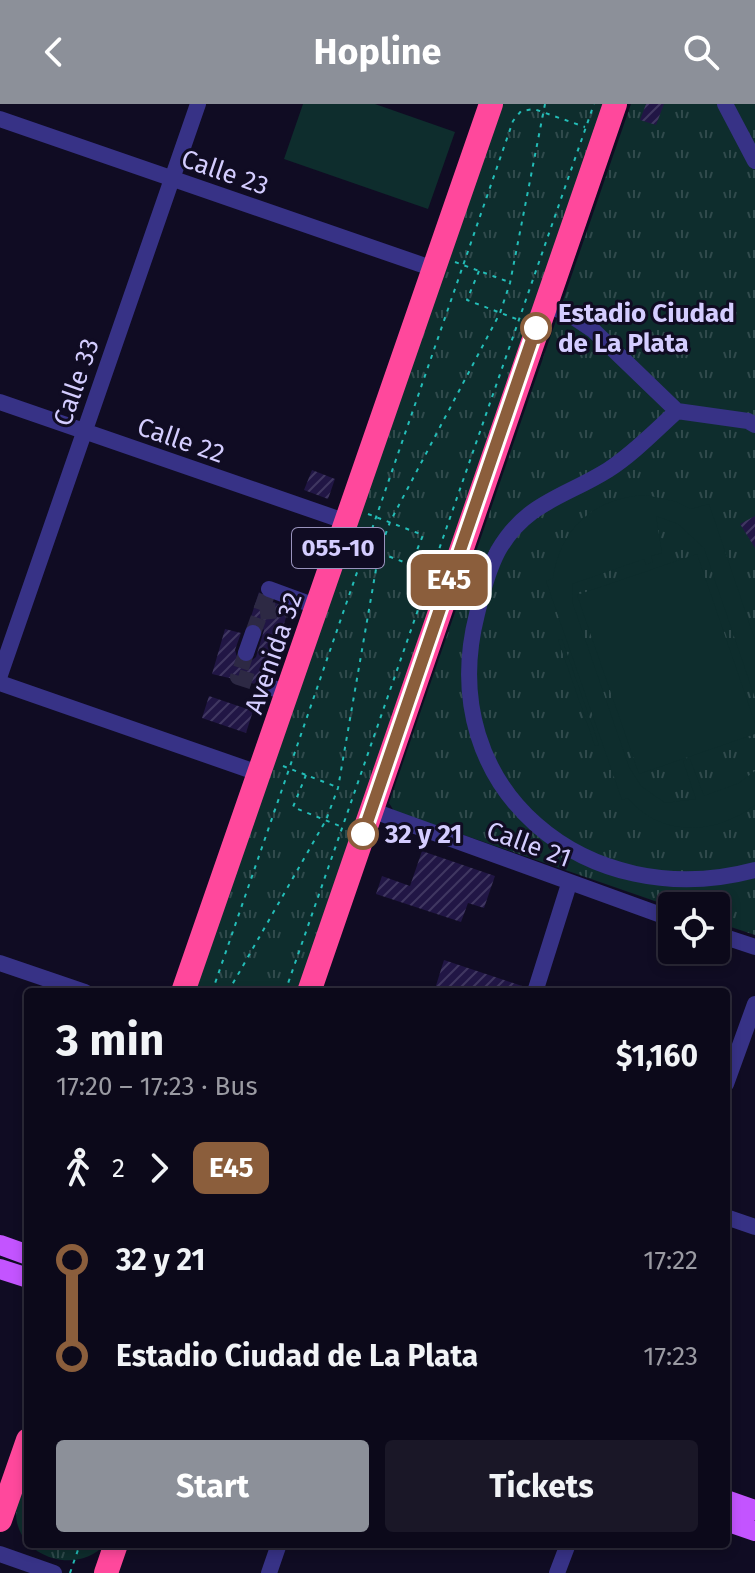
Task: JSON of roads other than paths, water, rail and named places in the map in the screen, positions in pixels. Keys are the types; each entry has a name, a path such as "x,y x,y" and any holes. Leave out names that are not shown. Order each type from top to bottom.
{"highway":[{"name":"Avenida 32","path":"184,988 264,766 278,689 318,607 491,104"},
{"path":"310,988 353,831 371,810 440,576 533,317 615,104"},
{"path":"0,1520 24,1451"},
{"path":"106,1573 115,1548"}],"main road":[{"path":"0,1245 24,1254"},
{"path":"0,1269 24,1277"},
{"path":"730,1501 755,1510"},
{"path":"730,1522 755,1531"}],"street":[{"name":"Calle 33","path":"0,675 198,104"},
{"path":"725,104 755,161"},
{"name":"Calle 23","path":"0,119 172,179 437,262"},
{"path":"533,317 569,314 593,330 677,411 748,421 755,425"},
{"name":"Calle 22","path":"0,402 350,515"},
{"path":"677,411 616,464 558,494 531,512 511,532 497,553 472,630 468,665 470,705 479,743 496,779 519,811 549,838 628,873 666,879 728,877 755,870"},
{"path":"269,589 318,607"},
{"path":"291,609 318,607"},
{"path":"246,653 253,633"},
{"path":"0,683 264,766"},
{"name":"Calle 21","path":"371,810 658,914"},
{"path":"536,988 569,884"},
{"path":"730,939 755,947"},
{"path":"0,963 73,988"},
{"path":"730,1073 755,1004"},
{"path":"730,1218 755,1227"},
{"path":"269,1573 278,1548"},
{"path":"557,1573 566,1548"},
{"path":"0,1554 54,1573"}],"tunnel":[{"path":"253,633 269,589"},
{"path":"260,612 291,609"},
{"path":"246,653 238,677 266,686"}],"place":[{"name":"Estadio Ciudad de La Plata","path":"536,328"},
{"name":"32 y 21","path":"363,834"}]}
